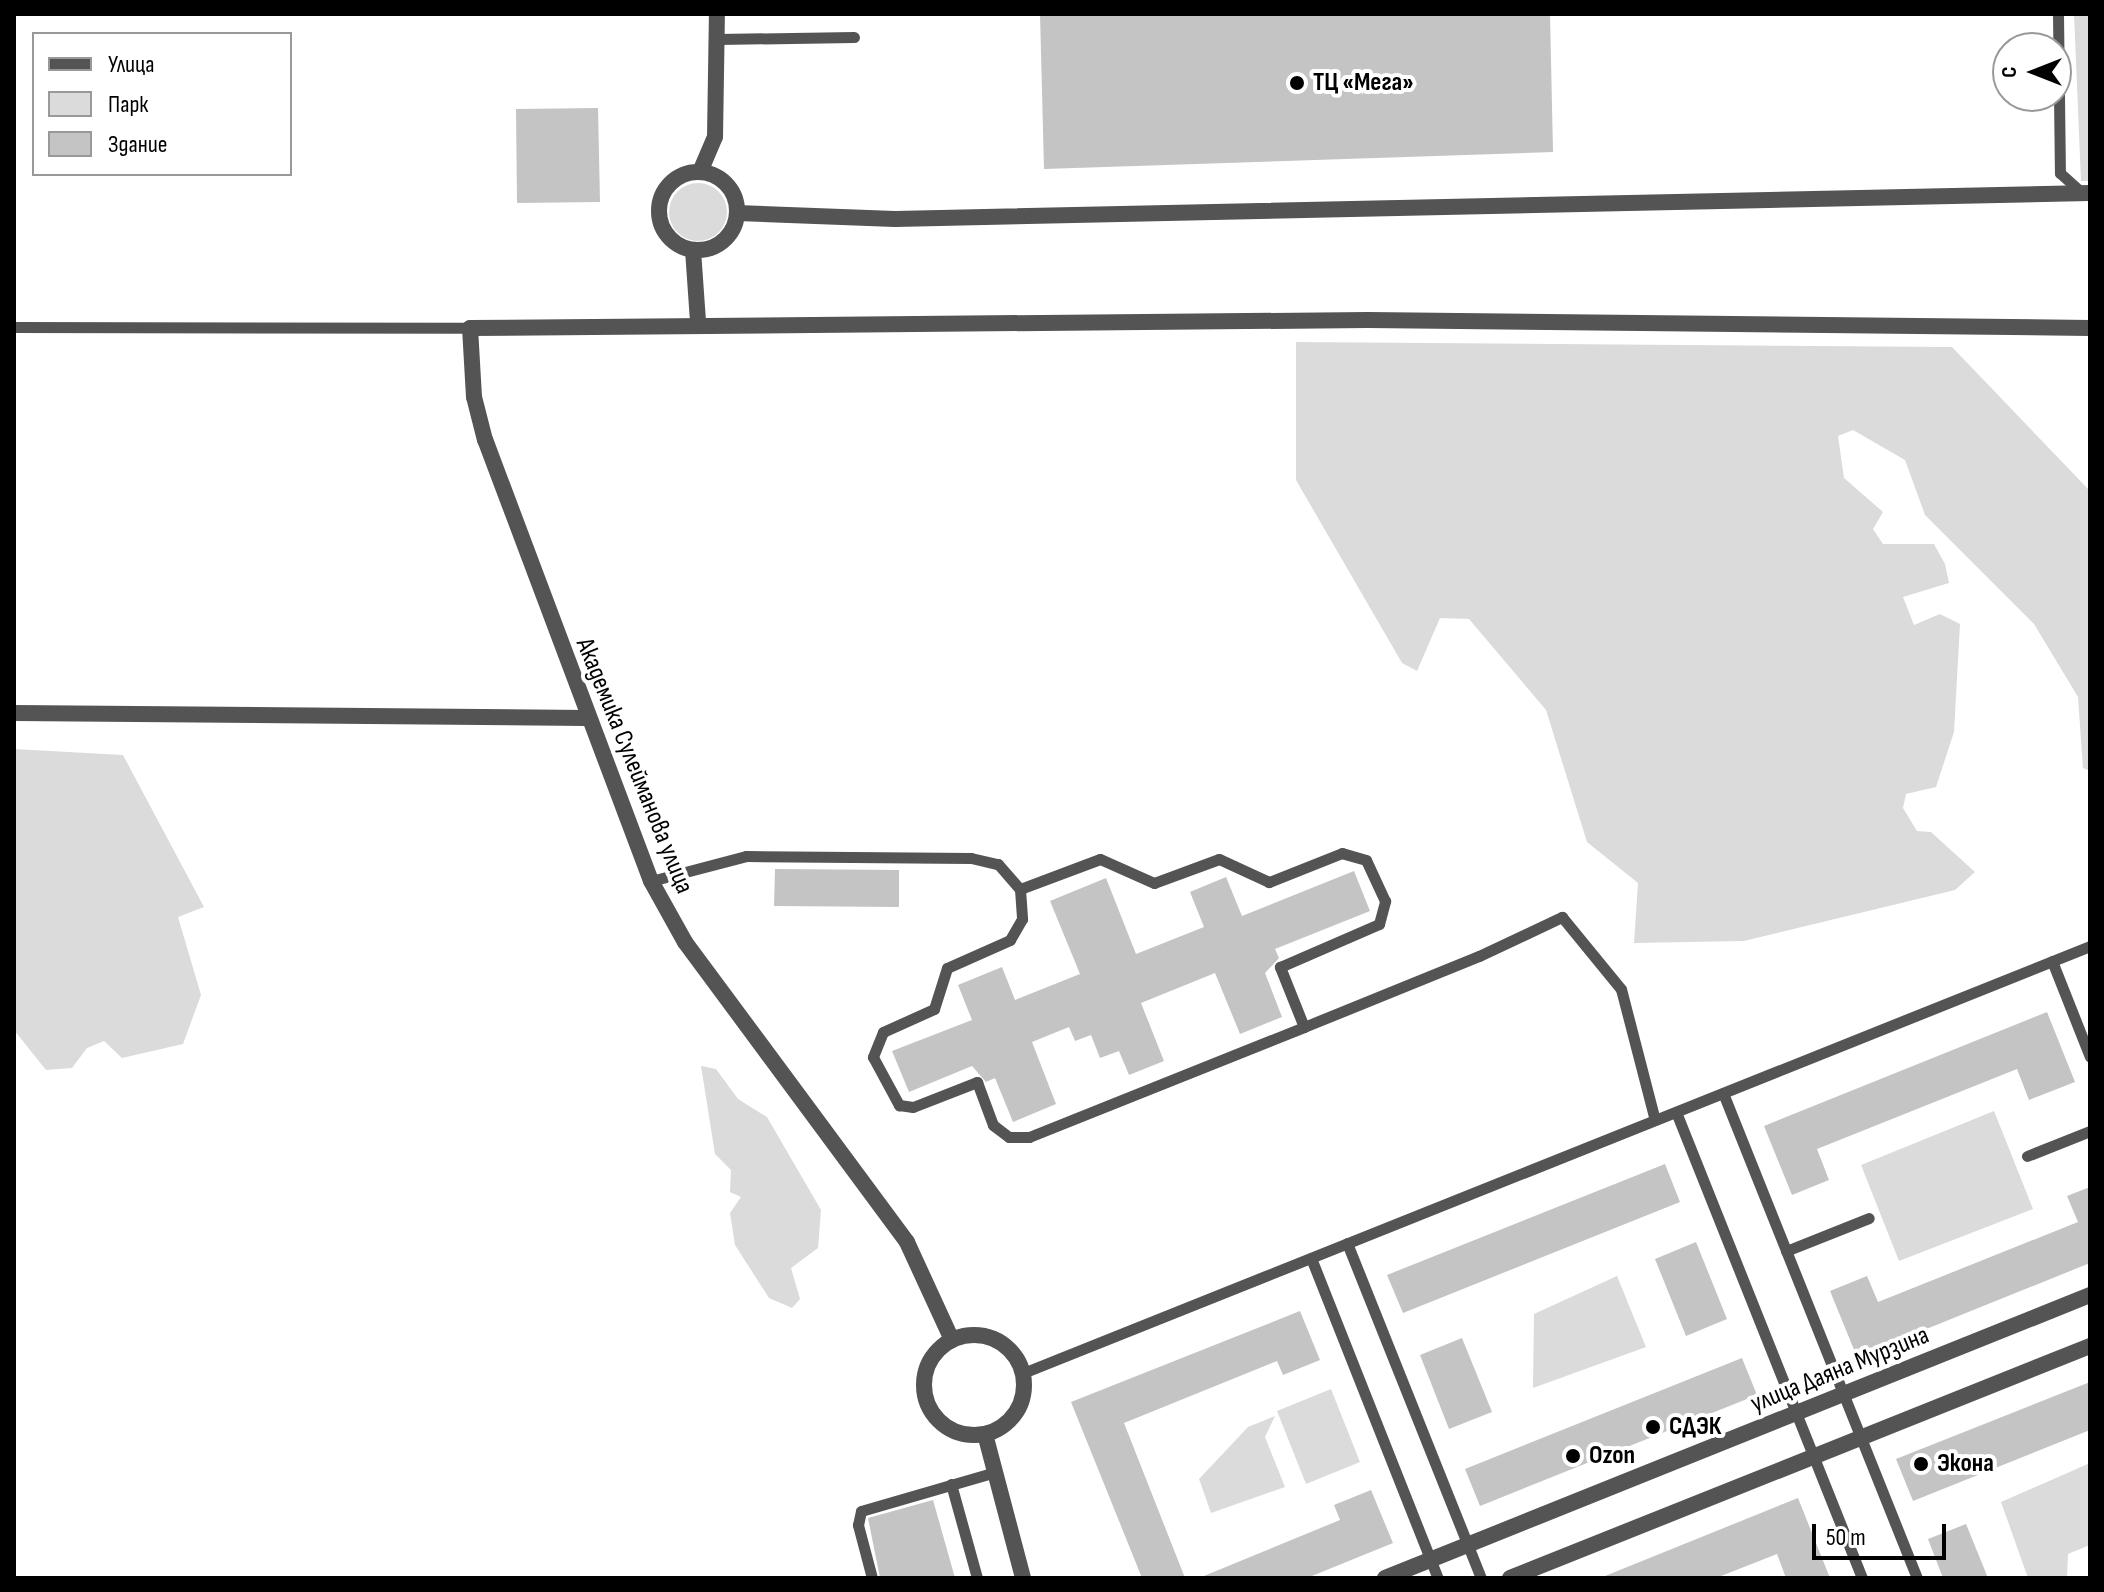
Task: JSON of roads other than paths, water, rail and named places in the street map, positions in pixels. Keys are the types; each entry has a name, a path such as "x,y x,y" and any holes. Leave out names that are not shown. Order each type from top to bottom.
{"street":[{"path":"700,172 715,137 717,14"},
{"path":"700,172 724,182 737,213 725,239 693,250 669,239 658,207 679,176 700,172"},
{"path":"737,213 925,219 2086,194"},
{"path":"693,250 698,322"},
{"path":"470,328 698,322 1703,320 2090,328"},
{"name":"Академика Сулейманова улица","path":"470,328 474,397 485,440 586,718 651,881 693,952 892,1219 952,1340"},
{"path":"14,713 586,718"},
{"name":"улица Даяна Мурзина","path":"1385,1578 2090,1295"},
{"path":"995,1339 1023,1373 1013,1416 985,1434 946,1427 925,1395 930,1361 952,1340 995,1339"},
{"path":"1510,1578 2090,1346"},
{"path":"985,1434 1023,1578"}],"lane":[{"path":"2058,14 2060,173 2086,194"},
{"path":"717,39 854,37"},
{"path":"14,327 470,328"},
{"path":"1020,889 1100,859 1147,883 1219,859 1269,882 1342,853 1359,855 1385,901 1383,917 1372,930 1280,967 1304,1027"},
{"path":"651,881 746,856 971,858 998,864 1020,889 1022,919 1010,940 947,968 934,1009 875,1042 875,1064 899,1105 913,1107 977,1082 993,1125 1009,1137 1029,1137 1304,1027 1562,917 1617,980 1655,1120"},
{"path":"1023,1373 2089,948"},
{"path":"2052,961 2090,1057"},
{"path":"1723,1093 1917,1578"},
{"path":"1676,1112 1862,1578"},
{"path":"2027,1156 2090,1131"},
{"path":"1786,1251 1869,1218"},
{"path":"1347,1243 1481,1578"},
{"path":"1311,1258 1438,1578"},
{"path":"872,1578 858,1525 861,1511 995,1472"},
{"path":"951,1484 977,1578"}],"place":[{"name":"ТЦ «Мега»","path":"1297,83"},
{"name":"СДЭК","path":"1653,1427"},
{"name":"Ozon","path":"1573,1456"},
{"name":"Экона","path":"1921,1464"}]}
